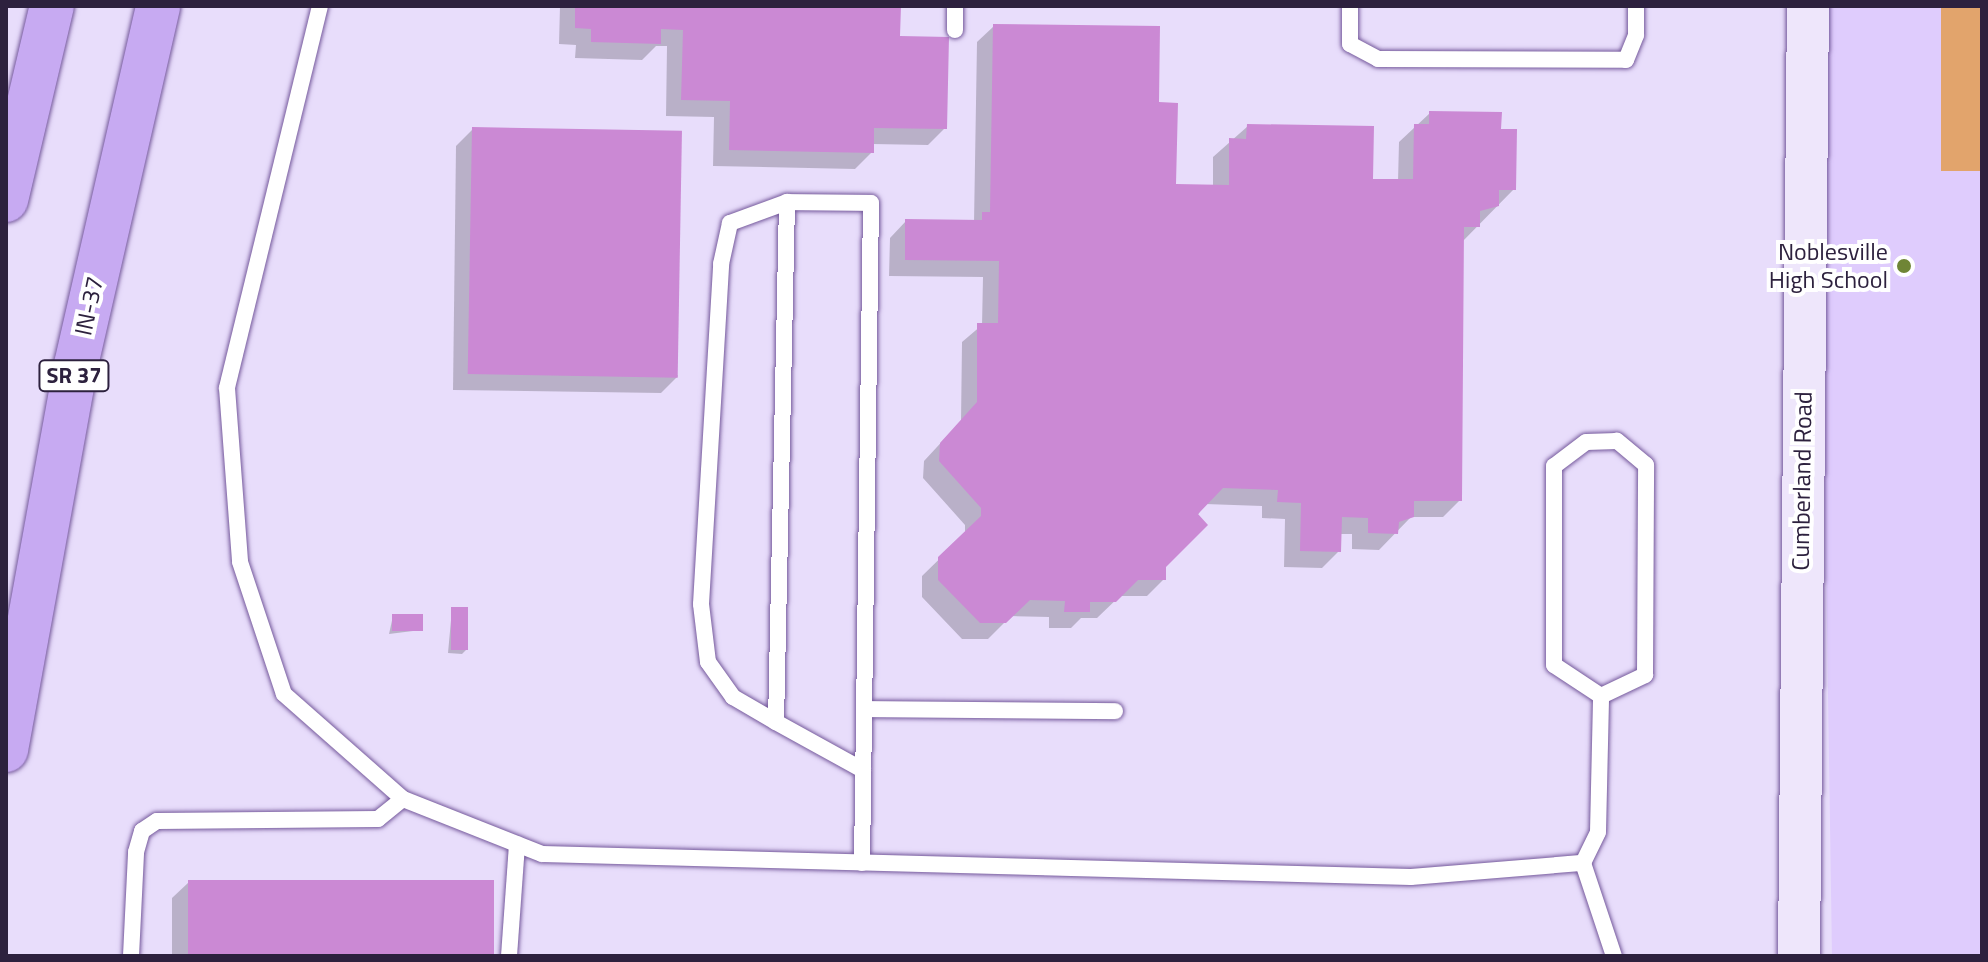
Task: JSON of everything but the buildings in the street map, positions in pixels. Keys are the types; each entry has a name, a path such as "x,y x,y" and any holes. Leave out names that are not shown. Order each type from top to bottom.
{"highway":[{"path":"6,200 52,6"},
{"name":"IN-37","path":"6,750 79,350 158,6"}],"street":[{"name":"Cumberland Road","path":"1799,956 1808,6"}],"lane":[{"path":"320,6 227,388 240,562 284,694 403,799 542,854 1411,877 1583,863"},
{"path":"955,6 955,30"},
{"path":"1350,6 1350,44 1378,59 1549,60 1626,60 1636,35 1636,6"},
{"path":"776,722 787,202"},
{"path":"862,863 871,203 787,202 730,223 721,264 701,604 708,662 733,697 863,770"},
{"path":"1617,441 1646,465 1645,675 1601,696 1554,665 1554,466 1586,442 1617,441"},
{"path":"1601,696 1598,832 1583,863 1614,956"},
{"path":"864,709 1115,711"},
{"path":"131,956 136,852 142,831 157,821 378,819 403,799"},
{"path":"509,956 517,844"}],"shaded area":[{"name":"Noblesville High School","path":"1828,6 1982,6 1982,956 1832,956 1825,493"},
{"path":"1941,6 1982,6 1982,171 1941,171"}],"place":[{"name":"Noblesville High School","path":"1904,266"}]}
